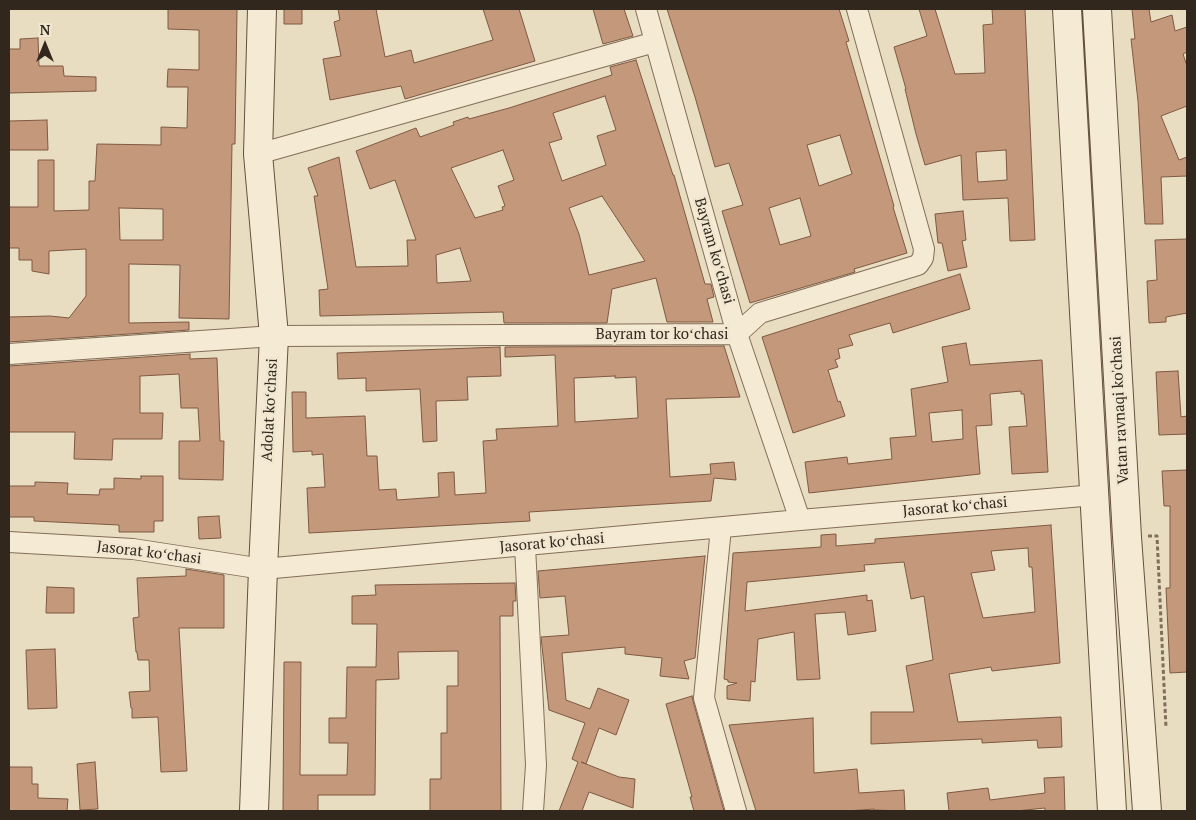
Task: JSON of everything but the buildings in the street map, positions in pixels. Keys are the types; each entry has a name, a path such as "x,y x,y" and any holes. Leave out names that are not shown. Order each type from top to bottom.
{"main road":[{"name":"Adolat koʻchasi","path":"254,811 274,336 258,154 262,9"},
{"name":"Vatan ravnaqi ko'chasi","path":"1067,9 1112,811"},
{"name":"Vatan ravnaqi ko'chasi","path":"1097,9 1127,537 1147,811"}],"street":[{"name":"Bayram koʻchasi","path":"646,9 738,334 800,520"},
{"name":"Bayram tor koʻchasi","path":"9,354 274,336 738,334 760,313 918,265 923,258 924,249 857,9"},
{"path":"258,154 655,42"},
{"name":"Jasorat koʻchasi","path":"9,542 133,549 263,569 1095,495"},
{"path":"721,528 704,698 736,811"},
{"path":"525,546 536,765 533,811"}],"path":[{"path":"1127,537 1157,536 1166,732"}]}
